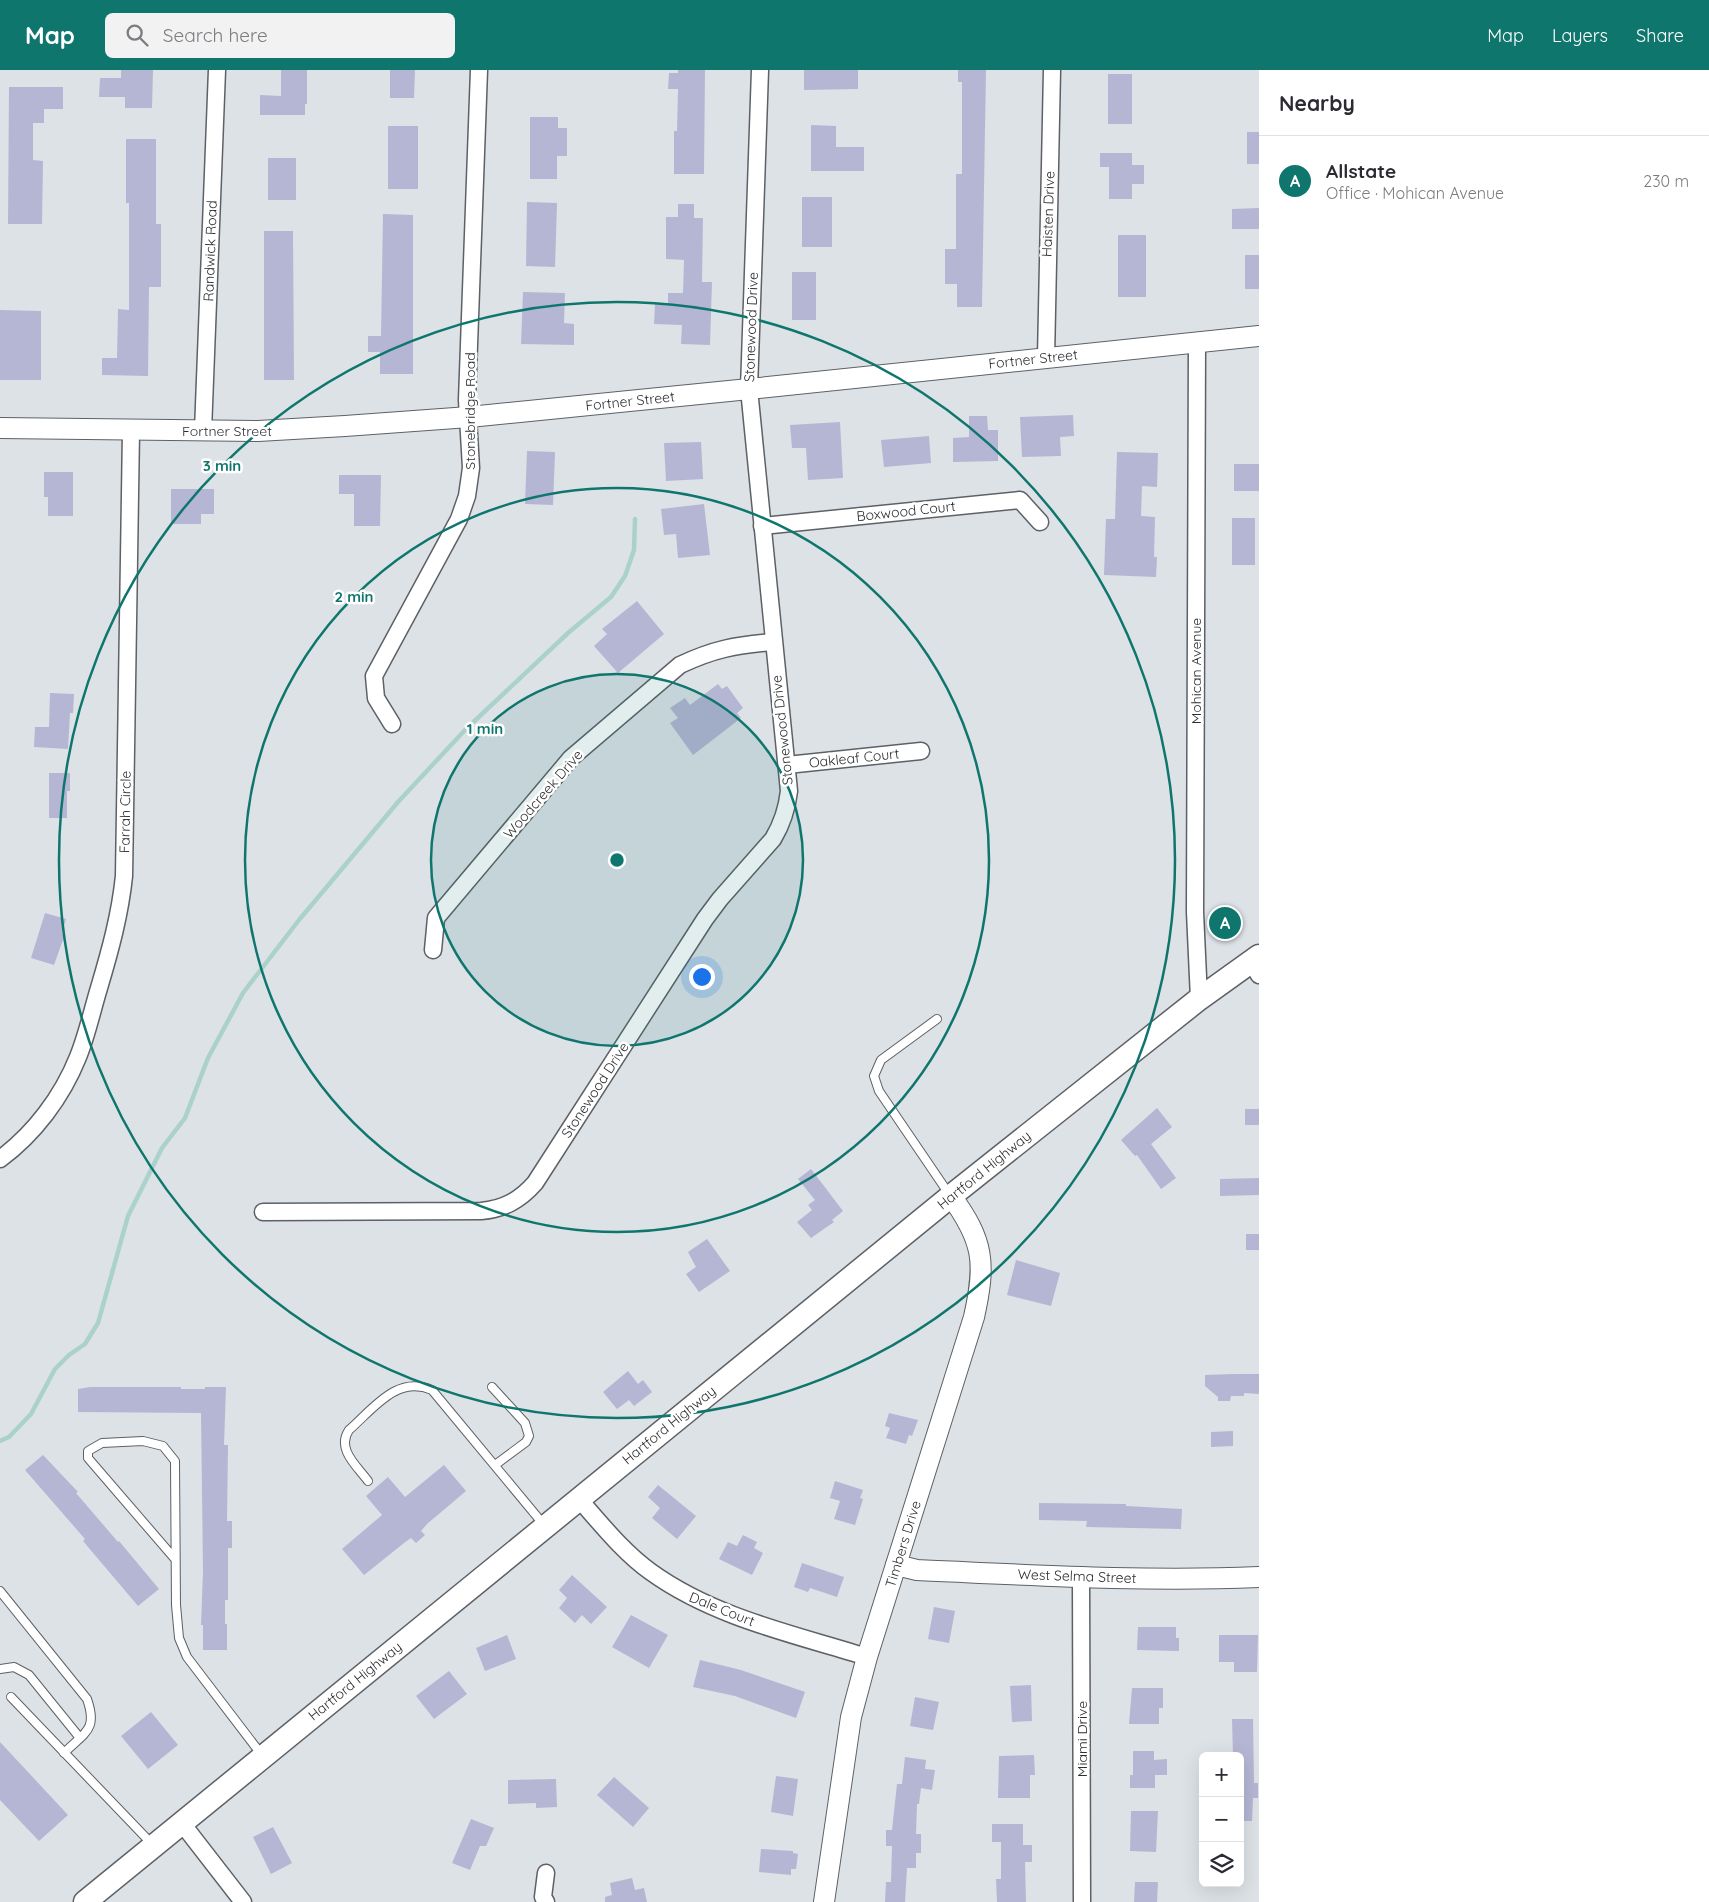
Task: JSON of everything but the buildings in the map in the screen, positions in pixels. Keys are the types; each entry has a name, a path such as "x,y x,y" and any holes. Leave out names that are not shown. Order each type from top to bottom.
{"main road":[{"name":"Hartford Highway","path":"85,1902 951,1196 1199,999 1256,964"}],"street":[{"name":"Randwick Road","path":"203,432 217,70"},
{"name":"Stonebridge Road","path":"392,724 376,698 374,676 462,511 472,468 467,400 479,70"},
{"name":"Stonewood Drive","path":"263,1212 482,1211 502,1207 520,1198 535,1183 705,920 720,899 773,839 788,803 787,765 773,642 749,389 760,70"},
{"name":"Haisten Drive","path":"1046,358 1052,70"},
{"name":"Fortner Street","path":"0,428 203,432 304,429 469,417 1259,336"},
{"name":"Mohican Avenue","path":"1197,342 1195,912 1199,999"},
{"name":"Farrah Circle","path":"0,1159 16,1148 37,1125 62,1089 78,1058 114,936 122,897 124,876 130,431"},
{"name":"Boxwood Court","path":"762,526 1020,500 1040,522"},
{"name":"Woodcreek Drive","path":"433,950 436,918 570,758 680,665 701,655 731,646 773,642"},
{"name":"Oakleaf Court","path":"787,765 921,750"},
{"name":"Timbers Drive","path":"824,1902 843,1759 851,1717 867,1657 974,1317 981,1288 982,1268 980,1249 974,1232 951,1196"},
{"name":"Dale Court","path":"579,1499 606,1529 650,1571 702,1604 734,1616 867,1657"},
{"name":"West Selma Street","path":"896,1564 918,1570 1081,1577 1199,1580 1259,1578"},
{"name":"Miami Drive","path":"1081,1577 1082,1902"},
{"path":"181,1822 243,1902"},
{"path":"546,1872 543,1897 546,1902"}],"lane":[{"path":"938,1019 881,1060 874,1076 879,1092 951,1196"},
{"path":"368,1481 345,1450 344,1437 372,1410 404,1386 419,1384 432,1390 545,1526"},
{"path":"492,1387 525,1423 529,1436 526,1442 495,1465"},
{"path":"175,1559 88,1458 88,1451 102,1442 143,1441 163,1446 175,1461 176,1605 179,1638 187,1657 263,1756"},
{"path":"0,1591 87,1699 93,1716 90,1728 64,1753"},
{"path":"0,1669 14,1668 29,1675 80,1738"},
{"path":"12,1697 153,1845"}],"waterway":[{"path":"0,1441 9,1437 31,1414 55,1369 69,1355 85,1344 98,1323 128,1216 162,1148 185,1118 208,1058 243,993 299,920 398,802 465,730 568,633 611,597 625,576 634,550 635,519"}],"place":[{"name":"Allstate","path":"1225,923"}]}
